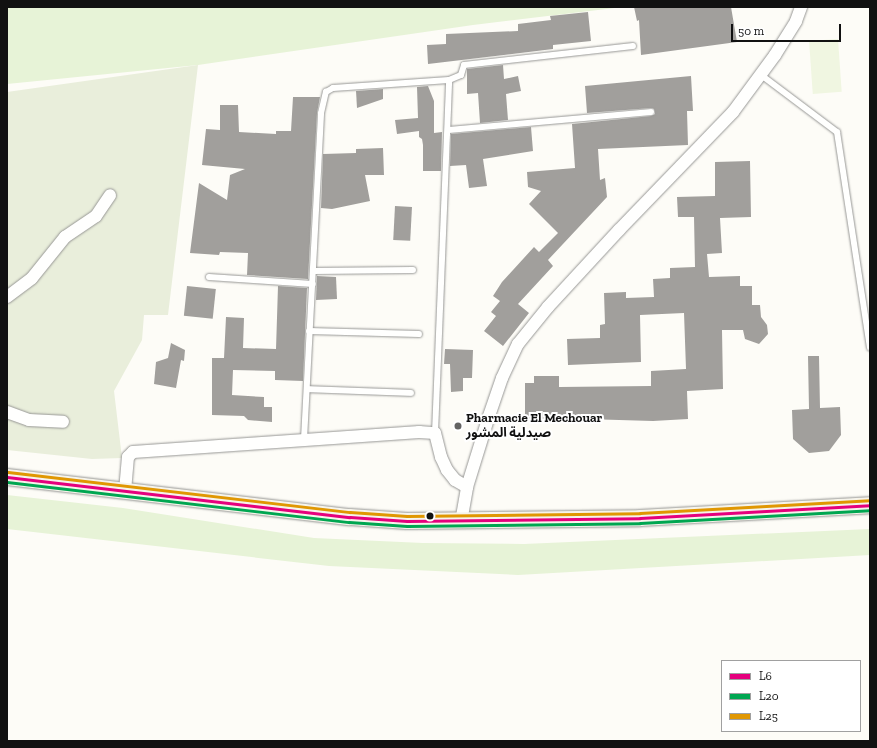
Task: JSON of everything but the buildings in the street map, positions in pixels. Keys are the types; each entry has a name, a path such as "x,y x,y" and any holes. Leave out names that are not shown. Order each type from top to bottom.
{"street":[{"path":"461,522 467,487 502,378 518,344 614,235 733,112 761,76 796,21 801,7"},
{"path":"7,297 32,278 65,237 96,216 110,195"},
{"path":"7,412 29,420 63,422"},
{"path":"125,491 128,457 133,452 304,440 435,433 441,457 448,470 455,480 467,487"},
{"path":"7,477 350,517 461,522 640,518 870,505"}],"lane":[{"path":"304,440 321,113 326,92 333,88 449,80 461,75 464,65 632,46"},
{"path":"761,76 837,132 870,347"},
{"path":"435,433 449,130 449,80"},
{"path":"449,130 651,112"},
{"path":"313,270 413,270"},
{"path":"209,277 313,284"},
{"path":"309,331 419,334"},
{"path":"306,389 411,393"}],"green space":[{"path":"7,7 623,7 473,25 198,65 7,84"},
{"path":"838,39 842,92 813,94 809,41"},
{"path":"198,65 168,315 144,315 142,340 114,391 122,458 92,459 7,450 7,92"},
{"path":"7,495 123,508 314,538 423,543 524,544 870,529 870,555 518,575 329,566 7,529"}],"transit line":[{"name":"L25","path":"8,472 350,512 407,516 640,513 870,500"},
{"name":"L6","path":"7,477 350,517 407,521 640,518 870,505"},
{"name":"L20","path":"7,482 349,522 407,526 640,523 870,510"}],"place":[{"name":"Pharmacie El Mechouar صيدلية المشور","path":"458,426"}]}
